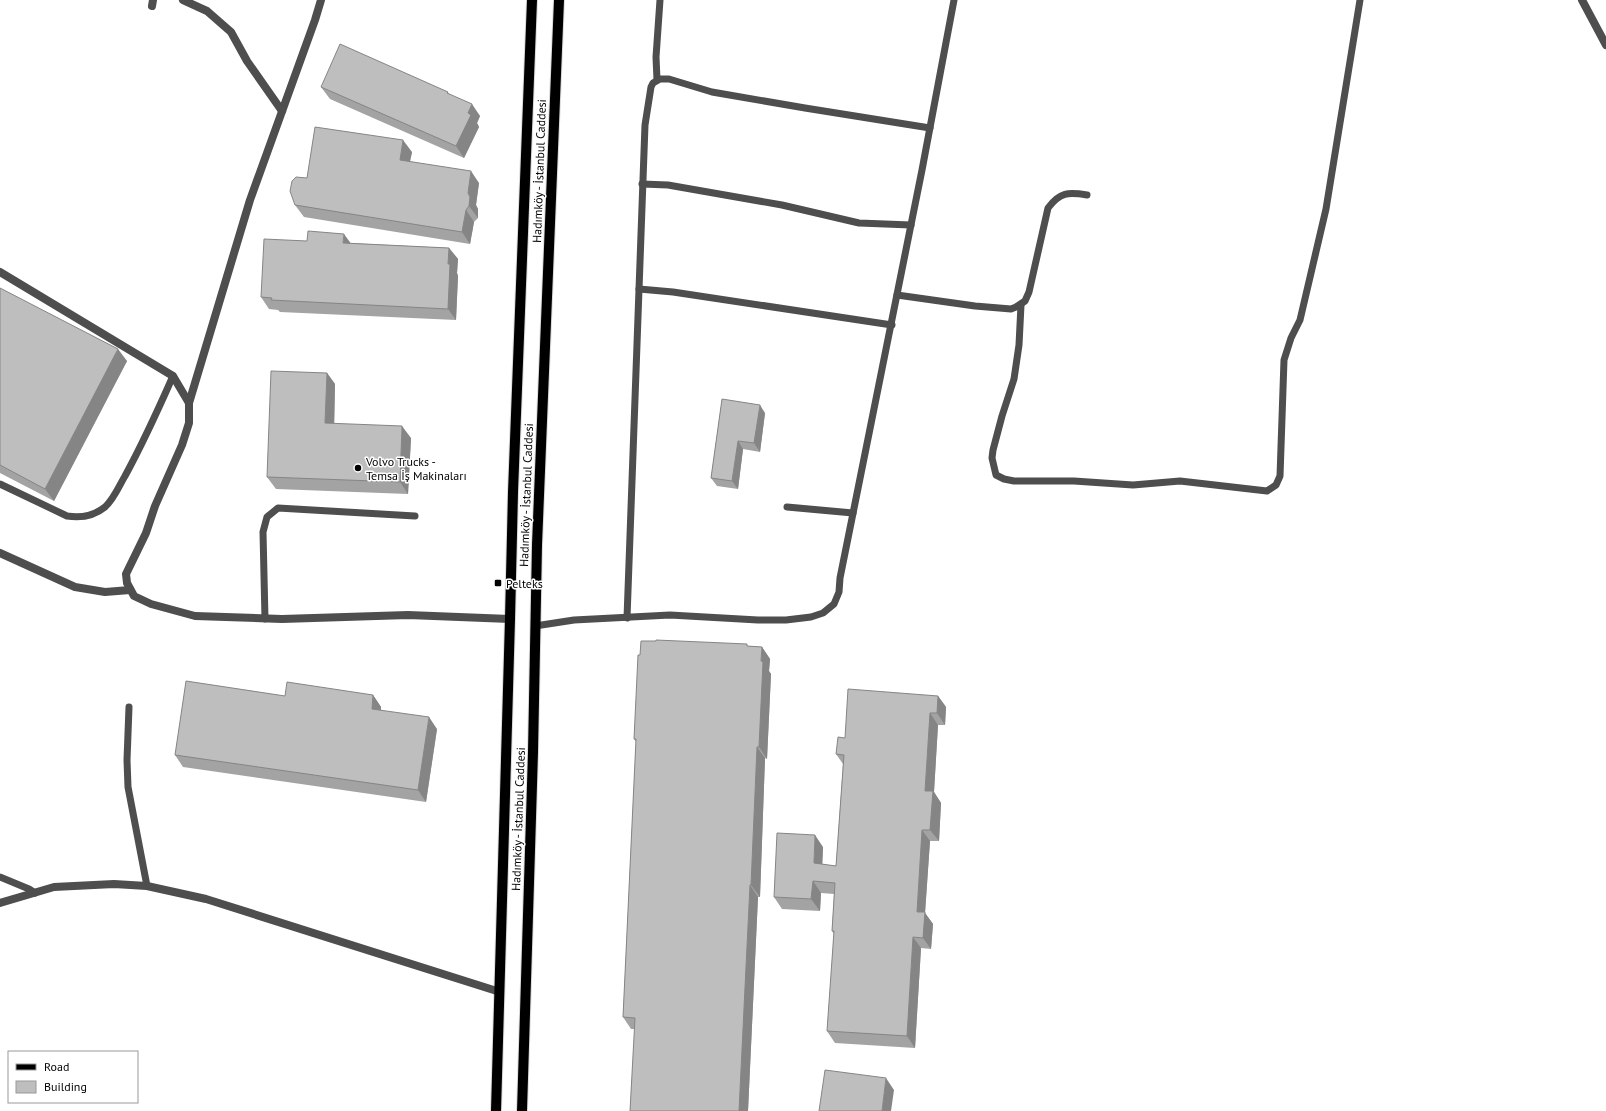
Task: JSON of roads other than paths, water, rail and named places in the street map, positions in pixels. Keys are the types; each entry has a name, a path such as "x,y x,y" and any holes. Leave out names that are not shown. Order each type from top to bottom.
{"main road":[{"name":"Hadımköy - İstanbul Caddesi","path":"496,1111 513,492 532,0"},
{"name":"Hadımköy - İstanbul Caddesi","path":"522,1111 537,544 559,0"}],"street":[{"path":"183,0 207,11 231,32 247,61 282,111"},
{"path":"321,0 250,200 188,403 189,423 182,445 155,506 146,533 126,574 127,583 130,590 137,598 151,604 195,616 265,619 408,615 510,619"},
{"path":"1582,0 1606,45"},
{"path":"0,272 173,376 188,403"},
{"path":"0,553 75,587 105,592 130,590"},
{"path":"0,903 54,888 114,884 147,886 206,899 500,992"}],"lane":[{"path":"657,80 656,57 660,0"},
{"path":"535,626 574,620 670,615 786,620 818,616 834,604 840,592 840,578 898,295 954,0"},
{"path":"1021,305 1019,345 1014,379 993,450 992,458 996,475 1004,479 1014,481 1074,481 1133,485 1180,481 1259,491 1268,491 1276,485 1280,476 1284,360 1291,338 1300,320 1326,209 1360,0"},
{"path":"627,618 642,184 645,125 649,91 651,87 657,80 669,79 712,92 930,128"},
{"path":"642,184 668,185 782,205 859,223 911,225"},
{"path":"898,295 975,306 1011,308 1021,305 1028,297 1048,208 1055,199 1062,195 1074,193 1087,195"},
{"path":"639,289 673,292 892,325"},
{"path":"0,484 67,516 76,517 95,513 104,507 113,497 142,444 173,376"},
{"path":"787,507 853,513"},
{"path":"265,619 263,532 267,517 278,508 415,516"},
{"path":"129,707 127,760 128,787 147,886"},
{"path":"0,878 29,889 35,893"}],"place":[{"name":"Volvo Trucks - Temsa İş Makinaları","path":"358,468"},
{"name":"Pelteks","path":"498,583"}]}
